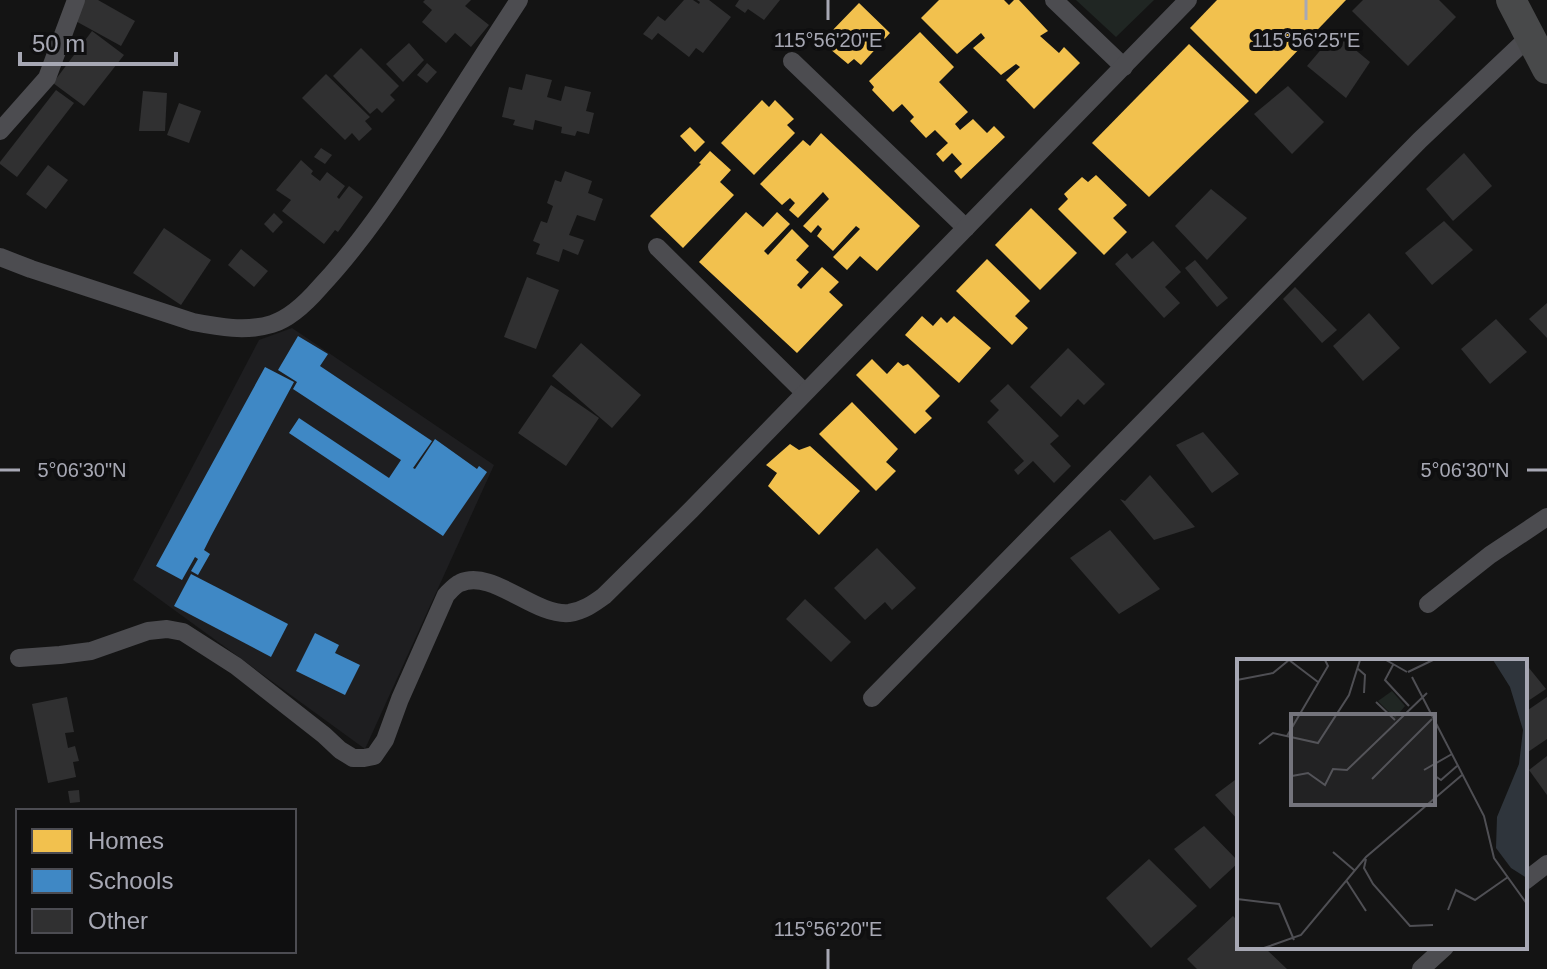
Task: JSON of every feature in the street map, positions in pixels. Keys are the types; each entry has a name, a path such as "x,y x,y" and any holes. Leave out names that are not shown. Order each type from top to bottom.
{"main road":[{"path":"1511,0 1547,69"}],"street":[{"path":"0,131 47,78 76,0"},
{"path":"0,257 193,322 247,328 273,324 292,314 341,266 382,212 519,0"},
{"path":"1054,0 1124,67"},
{"path":"19,658 91,651 148,631 167,629 183,632 236,666 340,750 353,758 374,756 385,740 446,595 459,583 473,580 492,584 553,612 570,613 587,608 604,596 1188,0"},
{"path":"872,698 1420,140 1529,37"},
{"path":"792,61 966,228"},
{"path":"657,247 804,392"},
{"path":"1428,604 1490,555 1547,517"},
{"path":"1527,879 1547,864"},
{"path":"1421,969 1443,949"}],"shaded area":[{"path":"1076,0 1154,0 1116,37"},
{"path":"292,328 494,465 365,749 133,580 259,340"}],"building: Homes":[{"path":"939,0 1004,0 1009,5 1019,0 1048,31 1040,36 1059,53 1064,47 1080,63 1034,109 1006,80 1020,67 1016,64 1001,75 973,48 985,38 981,33 957,54 921,18"},
{"path":"1217,0 1346,0 1256,94 1190,28"},
{"path":"859,3 890,33 861,65 854,59 848,64 830,49 835,45 827,36"},
{"path":"920,32 954,67 939,82 968,112 955,124 960,130 973,119 987,133 994,126 1005,137 961,179 954,171 962,164 952,153 943,162 936,154 948,143 935,130 926,138 910,121 914,117 902,104 893,112 872,90 874,87 869,81"},
{"path":"1189,44 1249,101 1149,197 1092,143"},
{"path":"762,100 769,107 775,100 794,119 787,125 795,133 754,175 721,143"},
{"path":"690,127 705,142 695,152 680,136"},
{"path":"821,133 920,226 877,271 860,256 847,270 833,257 860,229 856,226 833,251 817,236 822,229 818,225 811,233 803,226 829,199 823,192 798,218 789,210 795,203 790,198 782,205 760,184 803,140 810,146"},
{"path":"710,151 731,170 720,182 734,195 683,248 650,216"},
{"path":"1096,175 1127,205 1113,218 1127,232 1104,255 1058,209 1068,199 1064,194 1082,177 1088,182"},
{"path":"1031,208 1077,253 1040,290 995,245"},
{"path":"746,212 763,227 777,212 790,224 764,251 768,255 792,229 809,246 796,260 809,272 797,285 801,289 822,267 839,282 829,292 843,305 797,353 699,262"},
{"path":"987,259 1030,301 1015,316 1028,328 1012,345 956,291"},
{"path":"922,316 933,326 941,317 947,323 954,316 991,348 959,383 905,335"},
{"path":"872,359 887,374 898,362 903,366 908,364 940,396 925,411 932,418 915,434 856,375"},
{"path":"852,402 898,449 886,462 896,471 876,491 819,434"},
{"path":"790,444 799,450 810,446 860,491 819,535 768,486 777,473 766,465"}],"building: Schools":[{"path":"298,336 328,354 320,366 432,441 413,468 435,439 477,469 479,466 487,472 443,536 289,433 299,418 389,478 401,460 293,389 297,382 278,370"},
{"path":"265,367 294,382 204,550 210,554 198,575 191,571 198,559 195,557 182,580 156,566"},
{"path":"191,574 288,624 271,657 174,606"},
{"path":"315,633 339,645 335,653 360,665 345,695 296,671"}],"building: Other":[{"path":"83,0 98,0 135,21 121,46 72,19"},
{"path":"471,0 465,6 489,25 471,47 455,33 446,43 422,22 432,10 423,2"},
{"path":"684,0 699,4 697,0 709,0 731,17 703,53 696,48 689,57 658,33 652,40 643,34 658,16 665,21"},
{"path":"739,0 780,0 764,20 748,9 745,13 735,6"},
{"path":"1363,0 1439,0 1456,17 1408,66 1352,11"},
{"path":"92,31 124,55 84,106 53,83"},
{"path":"1335,33 1370,62 1346,98 1307,66"},
{"path":"409,43 424,60 403,82 386,64"},
{"path":"361,48 399,86 390,95 395,100 382,113 377,108 370,114 333,76"},
{"path":"427,63 437,72 427,83 417,75"},
{"path":"326,74 370,117 365,121 372,129 359,141 352,133 345,140 302,98"},
{"path":"526,74 552,80 547,97 561,101 565,86 591,92 586,111 594,113 589,134 577,131 575,136 561,133 562,127 535,120 533,130 513,125 515,120 502,117 509,87 522,90"},
{"path":"1288,86 1324,122 1292,154 1254,114"},
{"path":"56,90 74,103 17,177 0,162"},
{"path":"143,91 167,93 165,131 139,131"},
{"path":"179,103 201,111 189,143 167,135"},
{"path":"321,148 332,155 325,164 314,157"},
{"path":"1464,153 1492,186 1453,221 1426,189"},
{"path":"301,160 320,181 327,172 345,186 337,197 339,199 349,186 363,197 338,232 335,230 324,244 282,211 291,200 276,190"},
{"path":"48,165 68,180 46,209 26,194"},
{"path":"565,171 592,181 588,193 603,199 595,221 577,215 569,235 584,240 578,255 563,249 559,262 536,254 540,244 533,241 541,221 547,223 553,206 547,203 555,180 561,182"},
{"path":"1211,189 1247,218 1207,260 1175,226"},
{"path":"274,213 283,222 273,233 264,224"},
{"path":"1444,221 1473,250 1432,285 1405,253"},
{"path":"164,228 211,260 181,305 133,273"},
{"path":"1153,241 1181,272 1165,287 1180,303 1164,318 1115,264 1127,253 1132,259"},
{"path":"241,249 268,271 254,287 228,265"},
{"path":"1195,260 1228,298 1217,307 1185,268"},
{"path":"527,277 559,290 536,349 504,337"},
{"path":"1295,287 1337,330 1322,343 1283,299"},
{"path":"1547,303 1547,338 1529,319"},
{"path":"1369,313 1400,348 1363,381 1333,346"},
{"path":"1496,319 1527,352 1490,384 1461,349"},
{"path":"581,343 641,395 612,428 552,376"},
{"path":"1068,348 1105,384 1084,405 1078,399 1061,417 1030,387"},
{"path":"1008,384 1059,436 1050,444 1071,466 1054,483 1033,461 1018,475 1014,470 1024,461 987,422 999,410 990,401"},
{"path":"551,385 599,418 566,466 518,433"},
{"path":"1203,432 1239,474 1212,493 1176,445"},
{"path":"1150,475 1195,527 1154,540 1120,499 1125,501"},
{"path":"1110,530 1160,589 1119,614 1070,558"},
{"path":"877,548 916,588 892,610 885,602 865,620 834,588"},
{"path":"805,599 851,642 831,662 786,619"},
{"path":"1527,665 1546,689 1527,702"},
{"path":"67,697 74,732 65,733 68,748 75,746 79,761 73,762 76,777 48,783 32,704"},
{"path":"1547,697 1547,739 1527,753 1527,711"},
{"path":"1547,756 1547,795 1529,770"},
{"path":"1237,778 1237,819 1215,795"},
{"path":"79,790 80,802 70,803 68,791"},
{"path":"1204,826 1237,860 1237,864 1210,889 1174,849"},
{"path":"1149,859 1197,906 1151,948 1106,898"},
{"path":"1233,916 1237,920 1237,949 1266,949 1287,969 1197,969 1187,959"}]}
